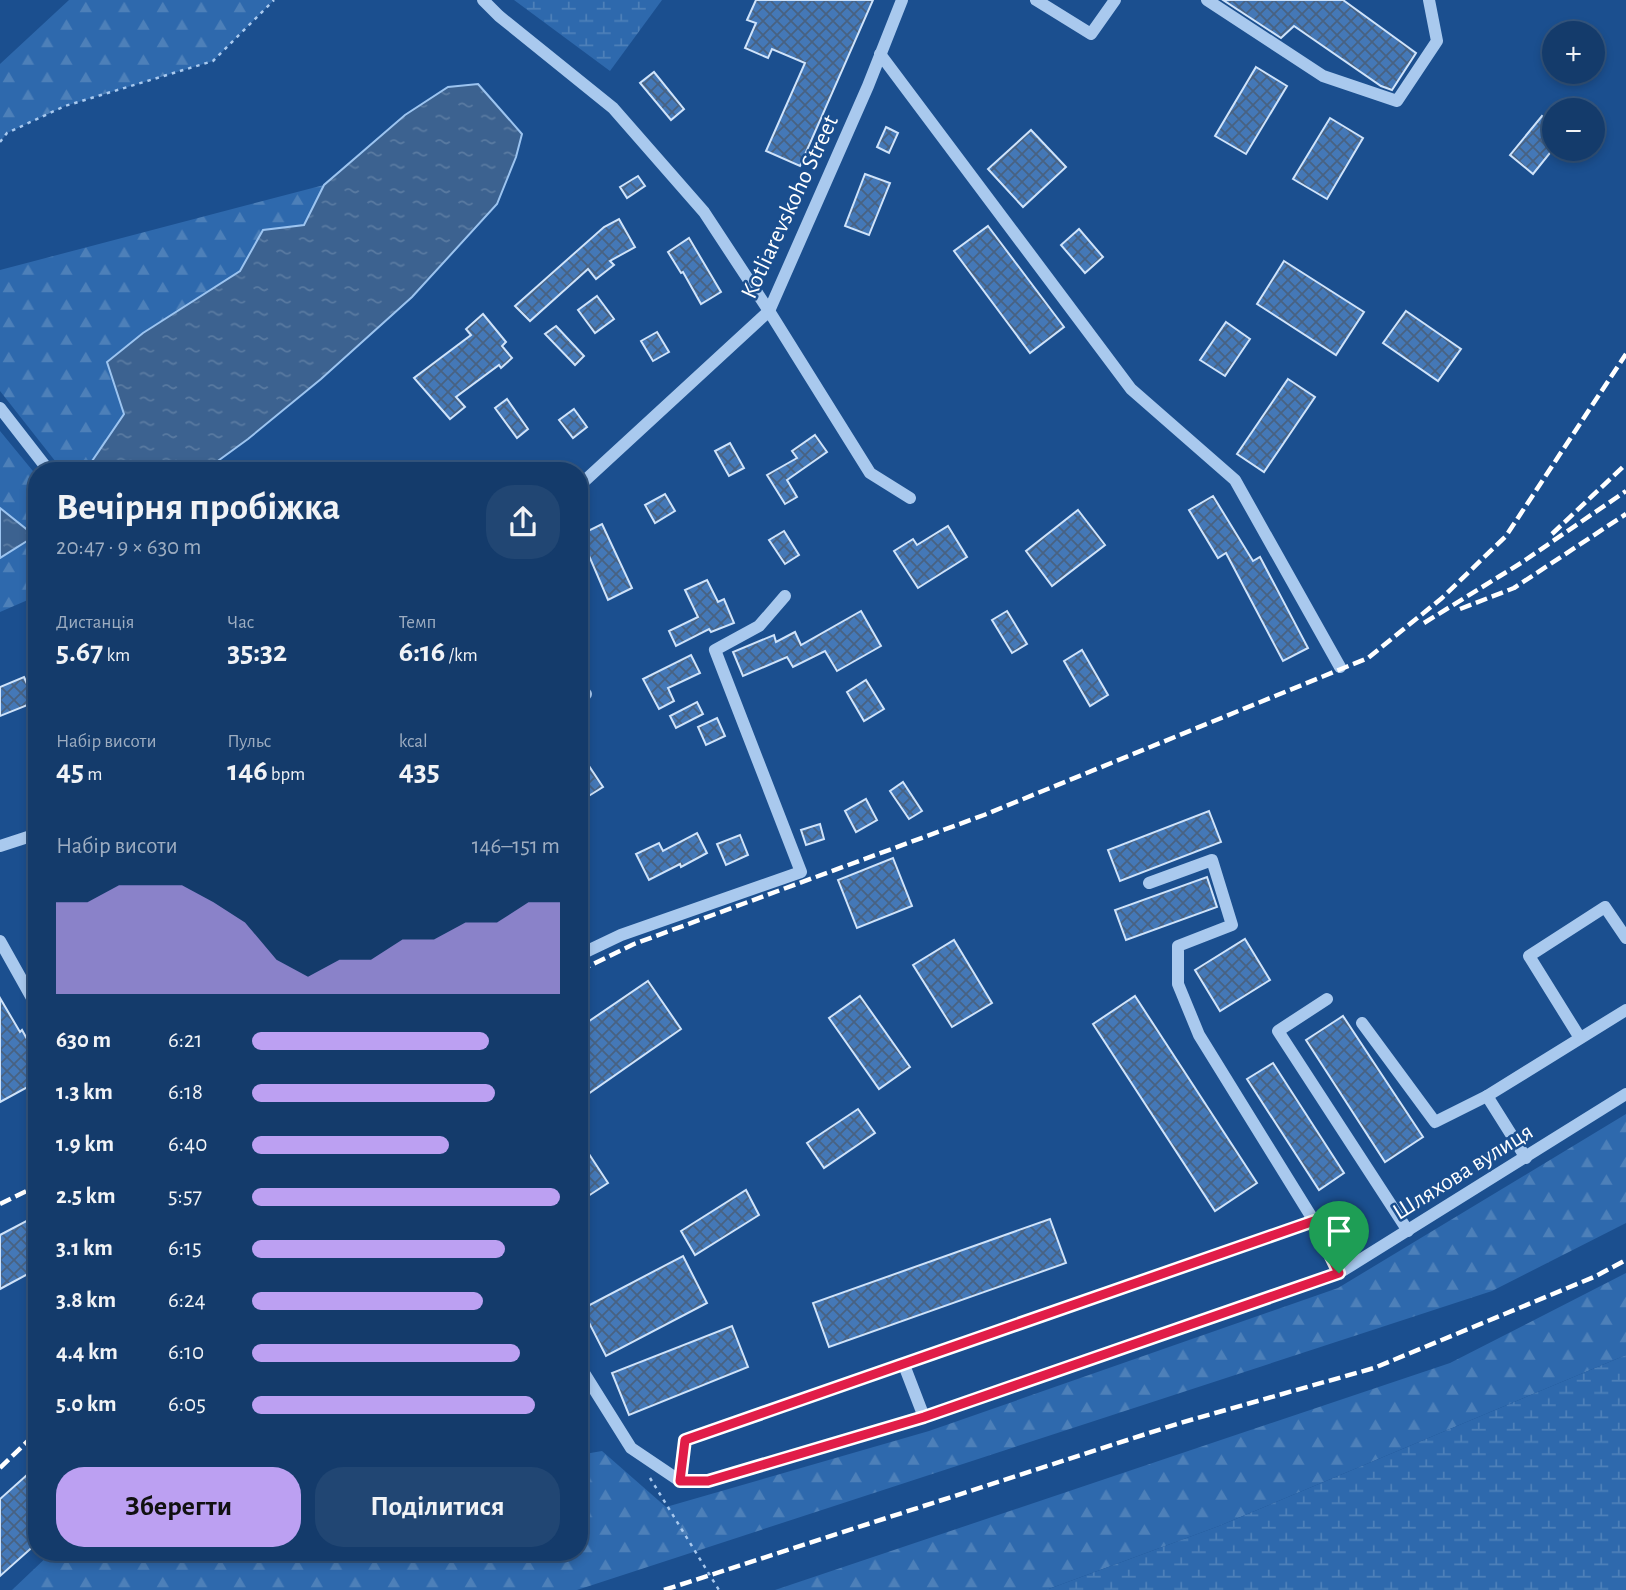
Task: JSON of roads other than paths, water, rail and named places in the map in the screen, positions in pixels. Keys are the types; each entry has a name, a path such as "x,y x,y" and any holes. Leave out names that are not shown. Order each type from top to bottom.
{"street":[{"path":"483,0 612,108 704,212 870,473 910,498"},
{"name":"Kotliarevskoho Street","path":"588,478 769,311 902,0"},
{"path":"1036,0 1091,34 1115,0"},
{"path":"1207,0 1322,76 1396,102 1437,41 1429,0"},
{"path":"880,54 1131,389 1236,480 1340,667"},
{"path":"0,408 42,462"},
{"path":"588,951 621,935 800,872 715,650 760,626 785,596"},
{"path":"0,846 28,837"},
{"path":"1149,883 1212,860 1232,925 1178,946 1178,985 1199,1035 1314,1221 1339,1273"},
{"path":"1580,1038 1529,956 1605,907 1626,938"},
{"path":"0,941 28,991"},
{"path":"1327,999 1278,1031 1408,1231"},
{"path":"1362,1023 1435,1122 1487,1096 1626,1010"},
{"name":"Шляхова вулиця","path":"680,1481 708,1481 924,1417 1339,1273 1626,1094"},
{"path":"1487,1096 1526,1158"},
{"path":"588,1379 631,1448 680,1481 685,1440 904,1366 1314,1221"},
{"path":"904,1366 924,1417"}],"water":[{"path":"478,84 522,134 497,204 412,297 321,379 216,462 91,462 124,414 107,362 143,333 240,271 263,230 304,225 324,185 405,115 448,87"},
{"path":"0,508 28,530 28,540 0,558"}],"railway":[{"path":"588,967 634,944 984,815 1368,658 1442,598 1506,536 1626,354"},
{"path":"1552,534 1626,464"},
{"path":"1424,623 1521,563 1626,491"},
{"path":"1460,609 1514,588 1626,514"},
{"path":"0,1204 28,1190"},
{"path":"664,1590 1180,1423 1374,1368 1594,1277 1626,1260"},
{"path":"0,1468 28,1441"}]}
